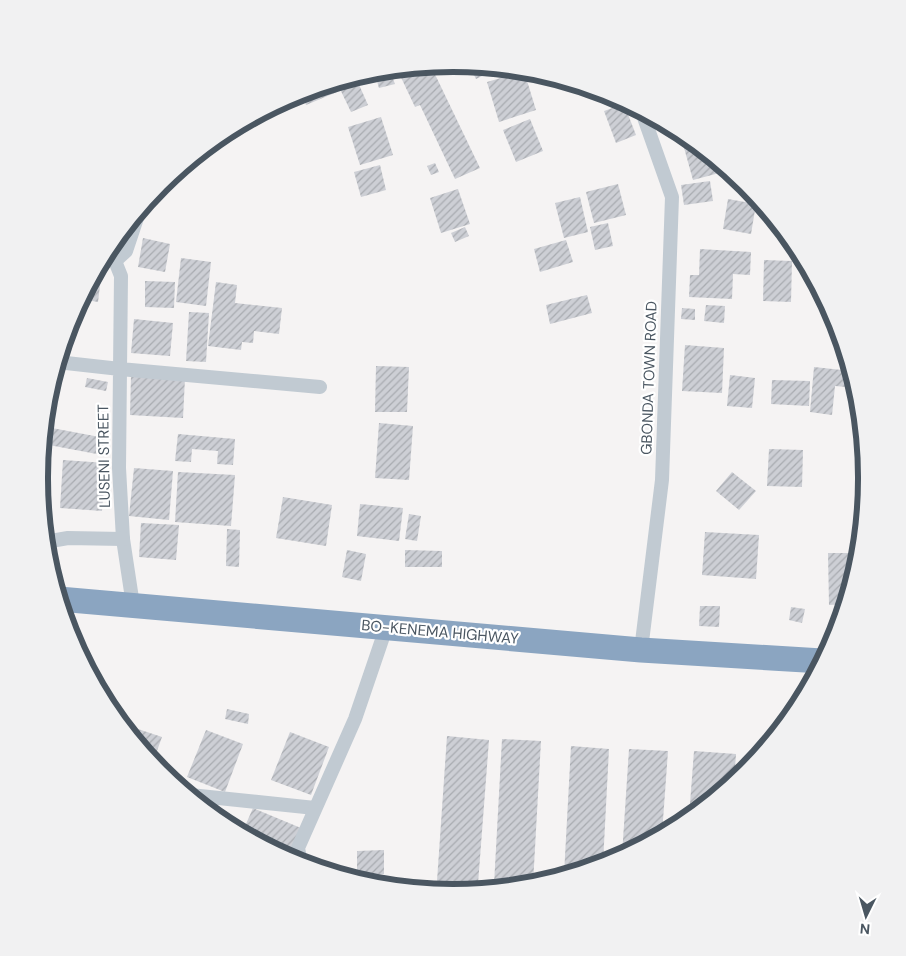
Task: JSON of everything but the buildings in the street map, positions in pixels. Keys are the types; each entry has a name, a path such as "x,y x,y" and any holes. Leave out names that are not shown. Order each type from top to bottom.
{"highway":[{"name":"BO-KENEMA HIGHWAY","path":"66,599 641,650 815,661"}],"street":[{"name":"GBONDA TOWN ROAD","path":"641,650 662,480 672,198 645,121"},
{"path":"113,257 126,251 134,228"},
{"name":"LUSENI STREET","path":"111,261 121,276 119,468 122,539 133,604"},
{"path":"64,363 320,387"},
{"path":"52,541 68,538 122,539"},
{"path":"299,853 298,848 355,718 386,628"},
{"path":"202,796 315,808"}]}
